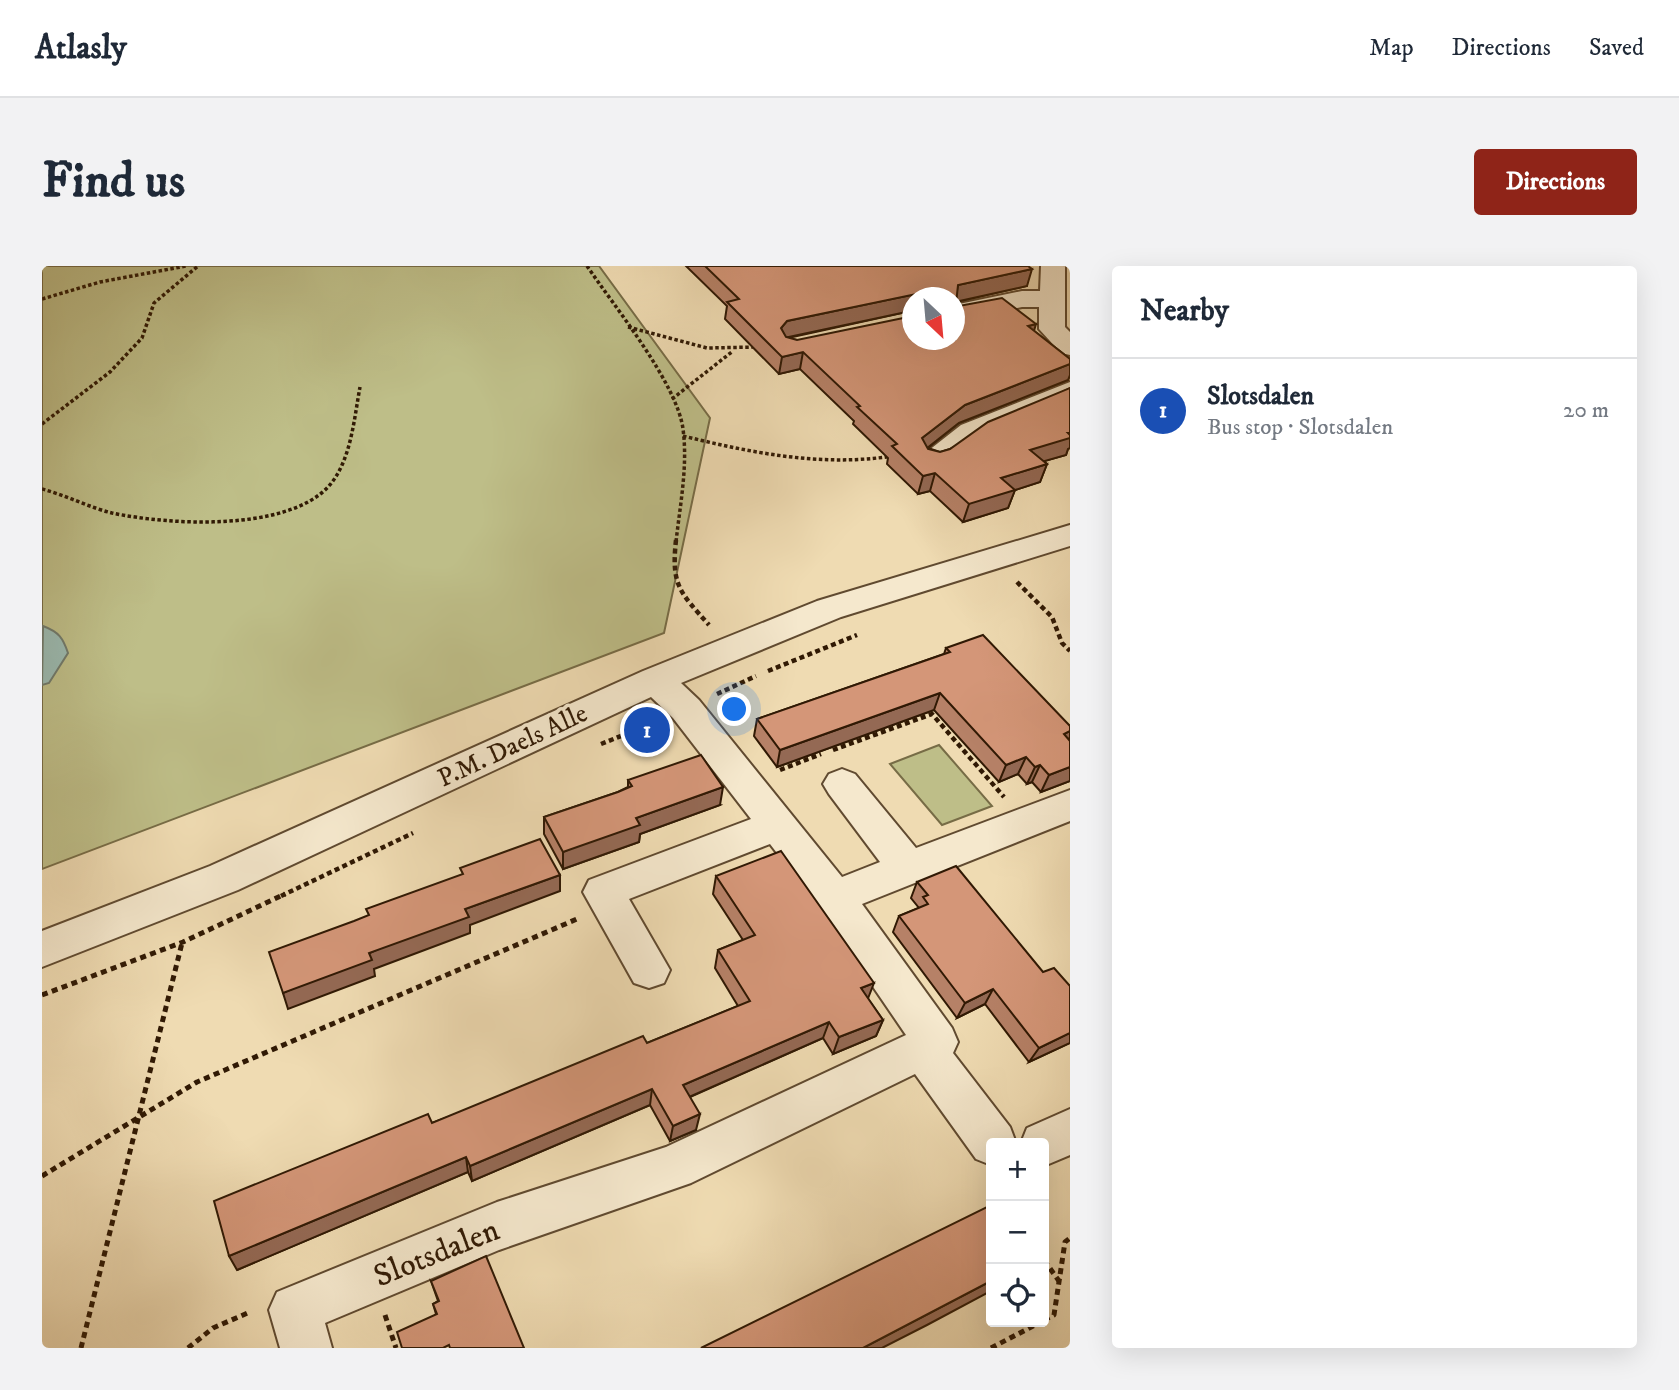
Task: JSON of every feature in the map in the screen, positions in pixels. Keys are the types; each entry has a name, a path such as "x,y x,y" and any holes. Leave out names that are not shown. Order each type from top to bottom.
{"street":[{"path":"1053,266 1052,329 1070,347"},
{"path":"965,311 1022,299 1051,299"},
{"path":"934,458 971,431 1070,390"},
{"name":"P.M. Daels Alle","path":"42,949 225,878 670,694 829,609 1070,535"},
{"path":"670,694 834,897 936,1042 922,1048 989,1138"},
{"path":"842,783 908,868"},
{"path":"834,897 1070,805"},
{"path":"649,970 603,892 777,825"},
{"name":"Slotsdalen","path":"301,1329 497,1226 674,1167 922,1048"},
{"path":"1049,1142 1070,1131"}],"path":[{"path":"42,299 100,282 186,266"},
{"path":"42,424 110,372 142,338 148,314 155,303 198,266"},
{"path":"587,266 673,399 683,436 684,474 673,571 684,596 714,631"},
{"path":"628,327 699,348 734,351 758,346"},
{"path":"673,399 734,351"},
{"path":"42,489 109,512 135,516 227,520 257,519 287,511 328,488 352,433 360,387"},
{"path":"683,436 789,457 875,460 916,452 934,458"},
{"path":"1017,581 1052,617 1062,643 1070,651"},
{"path":"596,746 670,694 752,677"},
{"path":"780,770 932,714 1026,823"},
{"path":"42,995 183,942 421,829"},
{"path":"42,1176 53,1172 140,1114 197,1082 610,905"},
{"path":"81,1348 183,942"},
{"path":"1049,1318 1054,1315 1065,1242 1070,1238"},
{"path":"1047,1264 1059,1282"},
{"path":"188,1348 213,1328 258,1309 301,1329"},
{"path":"991,1348 1031,1327"}],"green space":[{"path":"42,266 599,266 710,418 664,633 42,869"},
{"path":"939,745 992,806 942,825 890,764"}],"water":[{"path":"43,626 60,636 68,653 49,683 42,685"}],"building":[{"path":"705,266 1028,266 1032,269 958,287 902,287 902,297 787,321 781,328 786,337 797,340 902,318 902,350 965,350 965,305 1002,298 1036,324 1028,326 1070,359 1070,364 965,405 922,438 928,449 940,452 950,449 988,422 1070,388 1070,438 1030,450 1047,464 1001,478 1015,490 969,504 935,473 923,476 892,446 897,444 803,352 782,357 727,302 739,299"},
{"path":"983,635 1070,726 1070,731 1064,734 1070,741 1070,767 1049,775 1040,765 1035,767 1026,757 1006,765 940,693 780,750 757,719 950,652 946,648"},
{"path":"701,755 723,787 636,818 640,825 563,852 544,817 618,792 632,786 628,780"},
{"path":"540,839 560,875 465,909 469,917 369,953 372,960 283,993 269,952 369,915 366,909 463,874 460,868"},
{"path":"781,851 874,983 861,988 883,1020 839,1037 829,1022 683,1085 700,1114 673,1126 652,1089 470,1166 466,1157 229,1256 214,1201 428,1114 432,1123 643,1036 647,1043 750,1001 718,950 755,935 716,876"},
{"path":"956,866 1043,972 1054,968 1070,986 1070,1033 1039,1048 993,989 965,1003 899,916 928,904 923,897 928,895 917,882"},
{"path":"986,1207 986,1284 863,1348 701,1348"},
{"path":"486,1256 524,1348 450,1348 449,1345 443,1348 402,1348 397,1332 437,1314 433,1304 439,1301 431,1281"}],"place":[{"name":"Slotsdalen","path":"647,730"}]}
